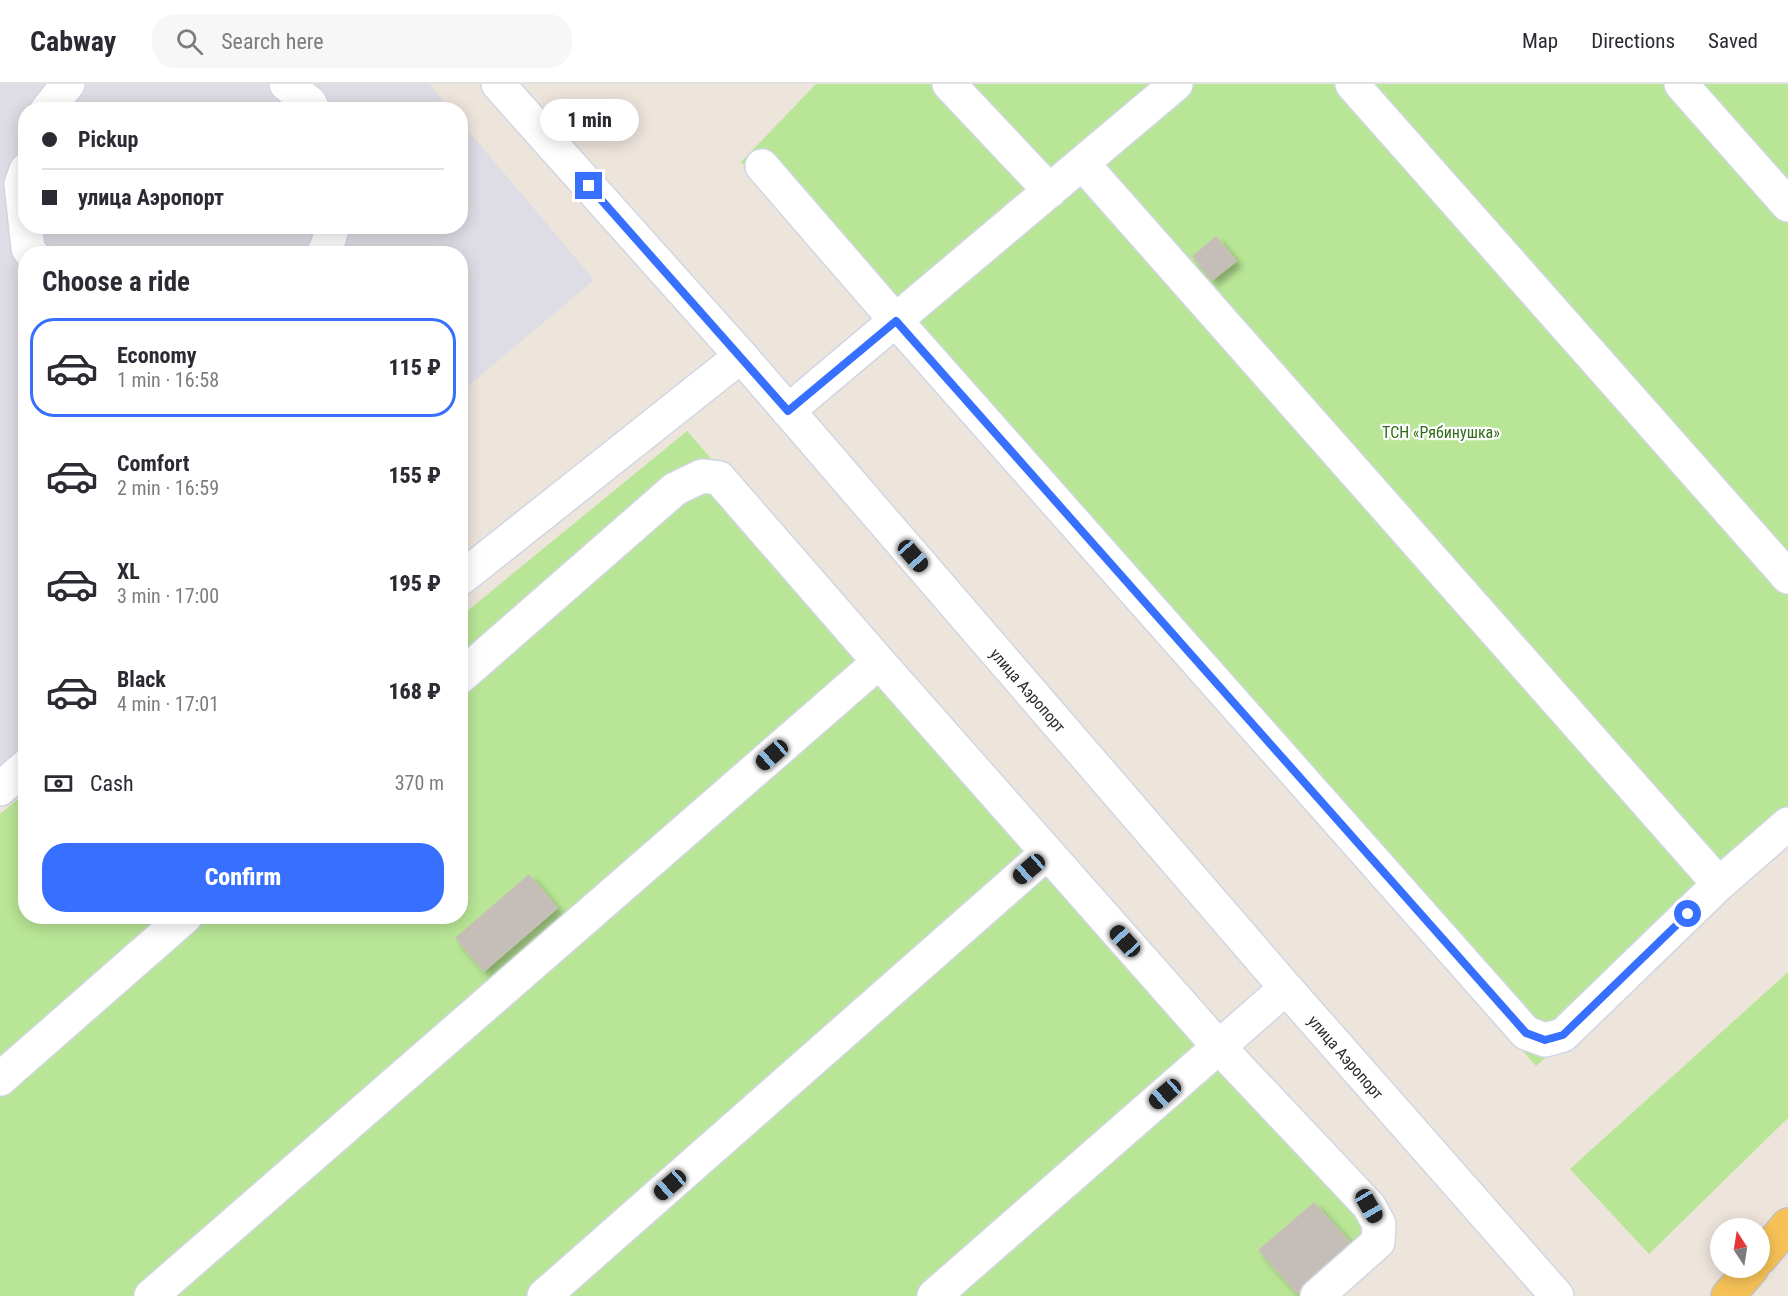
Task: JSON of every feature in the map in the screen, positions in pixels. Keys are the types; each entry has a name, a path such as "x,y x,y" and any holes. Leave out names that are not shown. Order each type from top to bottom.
{"main road":[{"path":"1770,1246 1788,1225"},
{"path":"1728,1296 1743,1278"}],"street":[{"path":"53,102 68,84"},
{"path":"286,84 309,102"},
{"name":"улица Аэропорт","path":"498,84 741,356 1286,988 1557,1296"},
{"path":"949,84 1050,191"},
{"path":"788,411 1176,84"},
{"path":"1352,84 1788,577"},
{"path":"1681,84 1788,205"},
{"path":"1082,163 1719,884"},
{"path":"762,166 896,321 1526,1033 1545,1040 1563,1035 1719,884 1788,824"},
{"path":"468,573 741,356"},
{"path":"468,669 675,489 702,476 719,478 1219,1047 1369,1206 1379,1224 1378,1242 1317,1296"},
{"path":"151,1296 879,662"},
{"path":"0,789 18,773"},
{"path":"544,1296 1047,853"},
{"path":"0,1079 177,924"},
{"path":"934,1296 1286,988"}],"shaded area":[{"path":"0,84 429,84 444,102 18,102 18,234 468,234 468,130 594,280 468,386 468,246 18,246 18,761 0,776"}],"green space":[{"name":"ТСН «Рябинушка»","path":"816,84 1788,84 1788,844 1536,1066 741,162"},
{"path":"687,431 1384,1227 1306,1296 0,1296 0,814 18,799 18,924 468,924 468,610"},
{"path":"1788,972 1788,1118 1649,1254 1570,1169"}],"building":[{"path":"1216,237 1236,261 1212,280 1193,256"},
{"path":"529,875 557,908 484,971 456,938"},
{"path":"1314,1203 1352,1245 1297,1293 1259,1250"}],"route":[{"path":"589,186 788,411 896,321 1526,1033 1545,1040 1563,1035 1688,914"}]}
